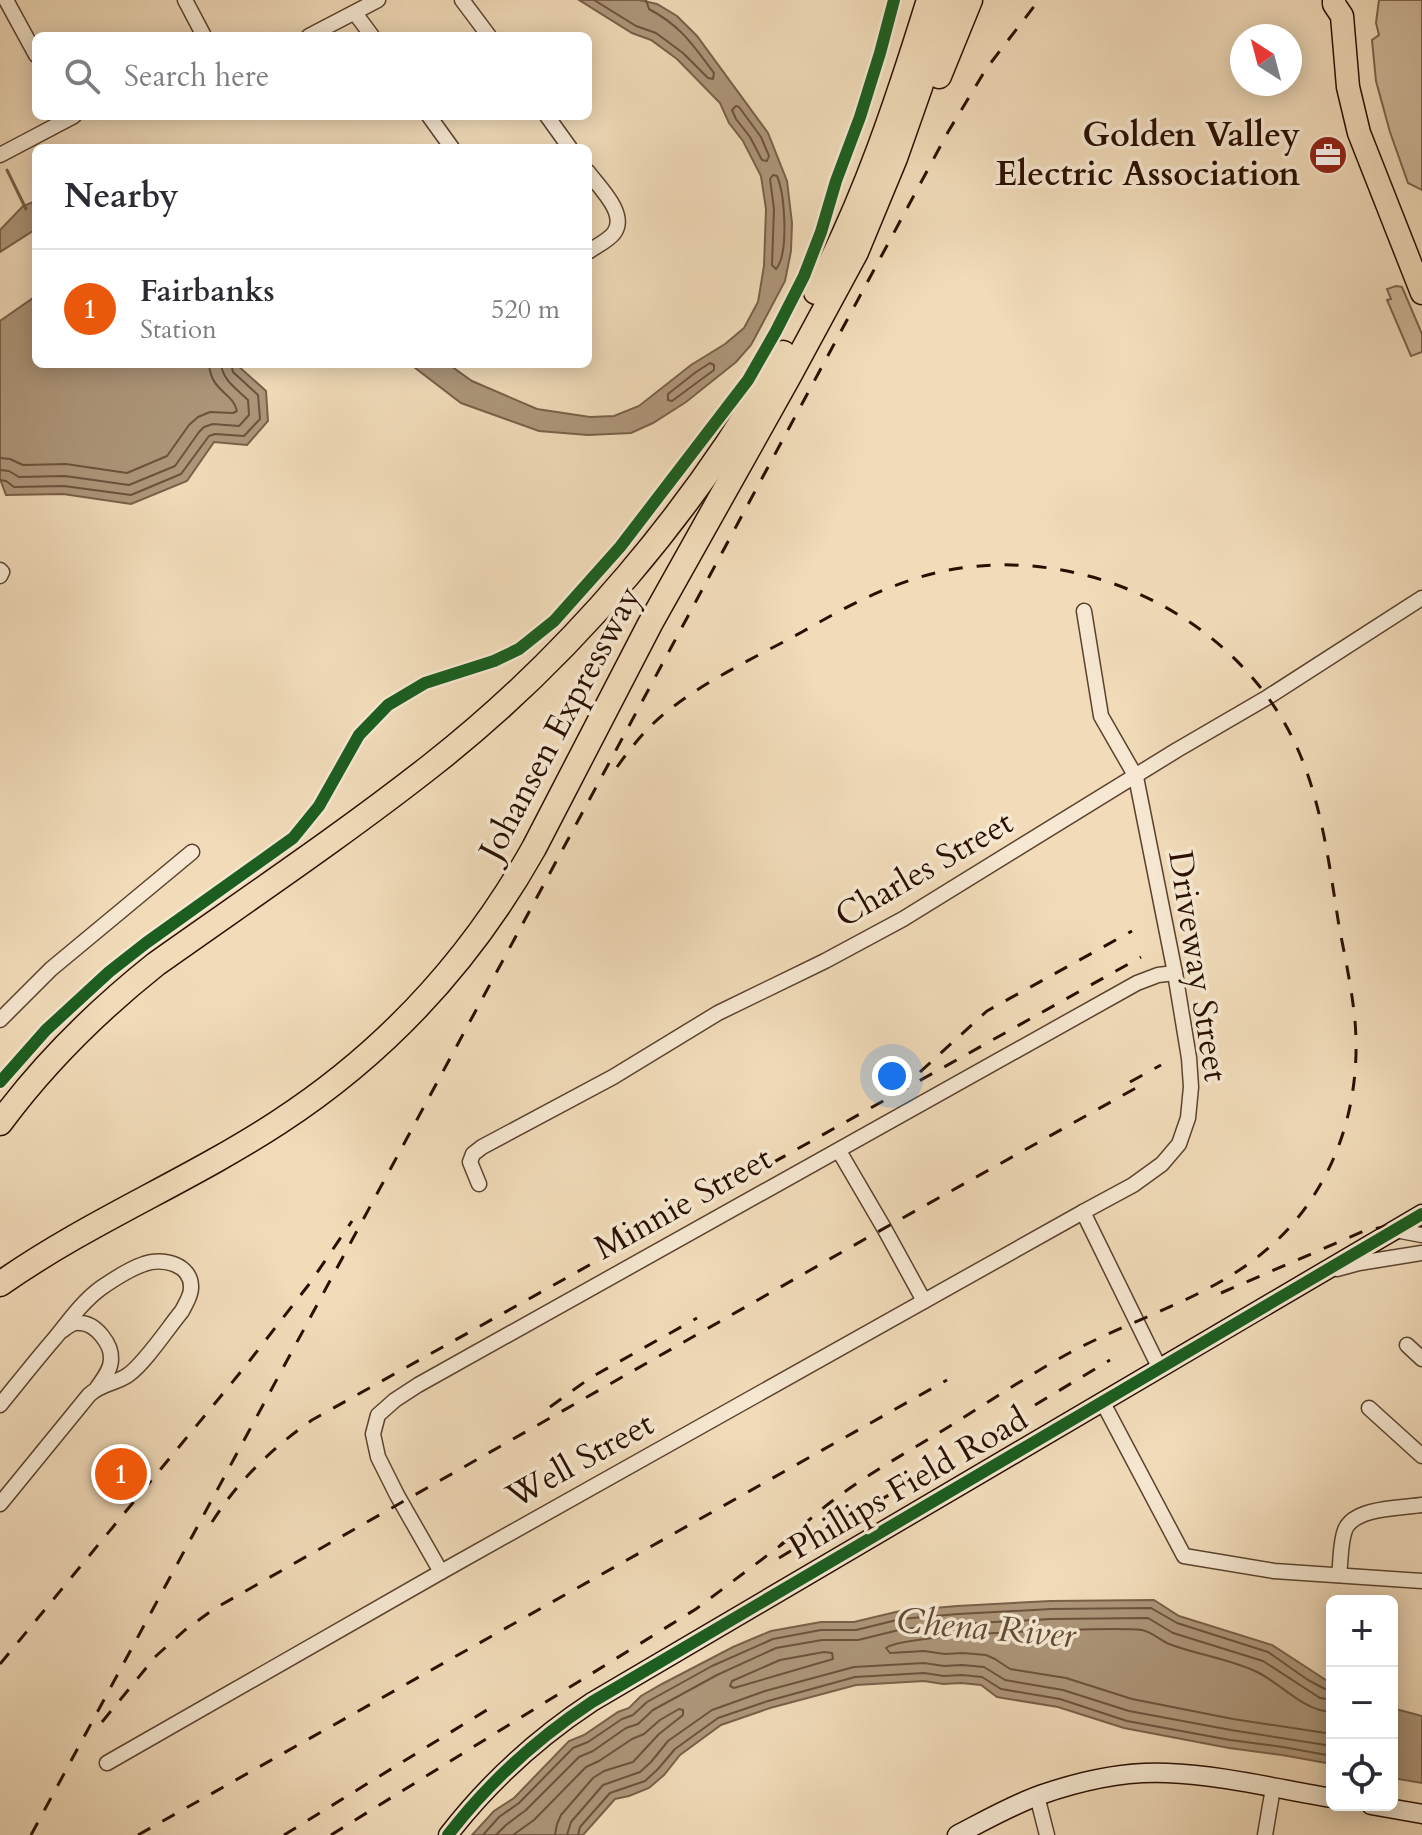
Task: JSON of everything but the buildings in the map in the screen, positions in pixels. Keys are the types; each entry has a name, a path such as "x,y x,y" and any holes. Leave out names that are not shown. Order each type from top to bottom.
{"highway":[{"path":"880,147 913,0"},
{"name":"Johansen Expressway","path":"0,1123 42,1069 127,987 358,822 434,764 495,711 591,617 662,532 709,469 765,384 842,240 880,147 929,0"},
{"name":"Johansen Expressway","path":"0,1284 63,1243 245,1142 309,1101 402,1023 464,955 487,924 527,859 650,624 856,252 895,158 947,0"},
{"path":"856,252 913,139 970,0"}],"main road":[{"path":"1342,5 1348,87 1359,133 1422,293"}],"street":[{"path":"6,0 32,48"},
{"path":"185,0 202,32"},
{"path":"317,32 378,0"},
{"path":"462,0 486,32"},
{"path":"355,13 369,32"},
{"path":"0,155 65,120"},
{"path":"432,120 449,144"},
{"path":"550,120 567,144"},
{"path":"592,177 619,219 616,231 592,249"},
{"name":"Charles Street","path":"479,1184 470,1162 473,1154 482,1147 613,1077 718,1013 903,919 1268,697 1422,598"},
{"name":"Driveway Street","path":"1083,1212 1133,1185 1162,1164 1179,1144 1188,1118 1191,1087 1175,973 1136,777 1101,716 1084,611"},
{"path":"0,1020 51,969 192,852"},
{"name":"Minnie Street","path":"441,1572 378,1457 373,1434 378,1415 395,1400 1137,983 1175,973"},
{"path":"839,1151 924,1301"},
{"path":"1083,1212 1160,1369"},
{"name":"Well Street","path":"107,1763 1083,1212"},
{"name":"Phillips Field Road","path":"448,1835 479,1797 517,1759 552,1729 592,1702 1422,1214"},
{"path":"1395,1230 1422,1235"},
{"path":"1322,1274 1359,1263 1422,1253"},
{"path":"0,1405 87,1300 100,1289 146,1263 168,1262 178,1266 187,1273 191,1289 182,1311 137,1368 119,1380 97,1388"},
{"path":"0,1504 97,1388 111,1364 112,1357 106,1343 93,1329 83,1323 70,1325 60,1332"},
{"path":"1407,1345 1422,1359"},
{"path":"1102,1401 1184,1556 1274,1571 1422,1581"},
{"path":"1369,1408 1422,1456"},
{"path":"1339,1575 1344,1531 1349,1522 1370,1512 1422,1505"},
{"path":"957,1835 1037,1796 1104,1778 1138,1774 1199,1776 1326,1797"},
{"path":"1265,1835 1273,1788"},
{"path":"1037,1796 1047,1835"},
{"path":"1398,1810 1422,1814"}],"shaded area":[{"path":"1379,0 1422,0 1422,190 1408,183 1376,81 1372,40 1379,35 1376,23"},
{"path":"1402,287 1422,334 1422,352 1411,356 1387,300 1391,299 1387,289"}],"water":[{"path":"579,0 639,0 657,4 677,16 697,36 768,133 787,181 792,223 785,281 751,345 736,362 686,402 653,423 631,433 588,435 539,431 461,403 415,368 454,368 472,381 537,409 590,417 614,416 639,406 691,365 725,344 744,328 758,302 764,266 766,209 761,176 720,103 677,59 651,40 632,33"},
{"path":"32,203 32,232 0,252 0,230 23,206"},
{"path":"32,299 32,368 240,368 266,391 268,421 247,445 214,442 187,481 131,504 63,494 6,495 0,479 0,321"},
{"name":"Chena River","path":"1154,1600 1179,1616 1272,1645 1326,1680 1326,1763 1124,1728 1058,1707 997,1697 981,1685 924,1681 856,1685 721,1725 680,1755 649,1788 615,1799 583,1835 472,1835 494,1811 514,1798 569,1741 629,1708 641,1696 662,1684 771,1631 821,1622 854,1622 900,1611 1051,1601"},
{"path":"1398,1710 1422,1716 1422,1783 1398,1779"}],"waterway":[{"path":"7,170 26,209"}],"railway":[{"path":"31,1835 948,132 986,69 1039,0"},
{"path":"617,767 661,716 700,688 870,596 944,571 996,565 1047,568 1098,579 1146,597 1191,623 1231,656 1266,694 1293,739 1311,783 1323,830 1354,1009 1355,1075 1345,1126 1336,1151 1312,1198 1296,1220 1273,1244 1220,1282 1073,1351 871,1474 826,1506 776,1549"},
{"path":"920,1072 987,1011 1132,931"},
{"path":"212,1522 257,1466 312,1420 1141,957"},
{"path":"1130,1082 1161,1065"},
{"path":"102,1722 156,1656 214,1609 1143,1084"},
{"path":"0,1664 244,1368 310,1283 352,1221"},
{"path":"1221,1293 1364,1231 1422,1222"},
{"path":"550,1407 590,1378 697,1318"},
{"path":"1035,1405 1110,1360"},
{"path":"138,1835 947,1380"},
{"path":"779,1558 889,1495"},
{"path":"331,1835 696,1609 785,1542"},
{"path":"284,1835 490,1708"}],"cycle path":[{"path":"0,1082 46,1030 109,972 293,838 319,806 359,735 388,705 425,683 494,661 519,649 554,621 620,547 748,380 804,276 860,117 894,0"},
{"path":"448,1835 514,1762 592,1702 1422,1214"}],"place":[{"name":"Golden Valley Electric Association","path":"1328,155"},
{"name":"Fairbanks","path":"121,1474"}]}
